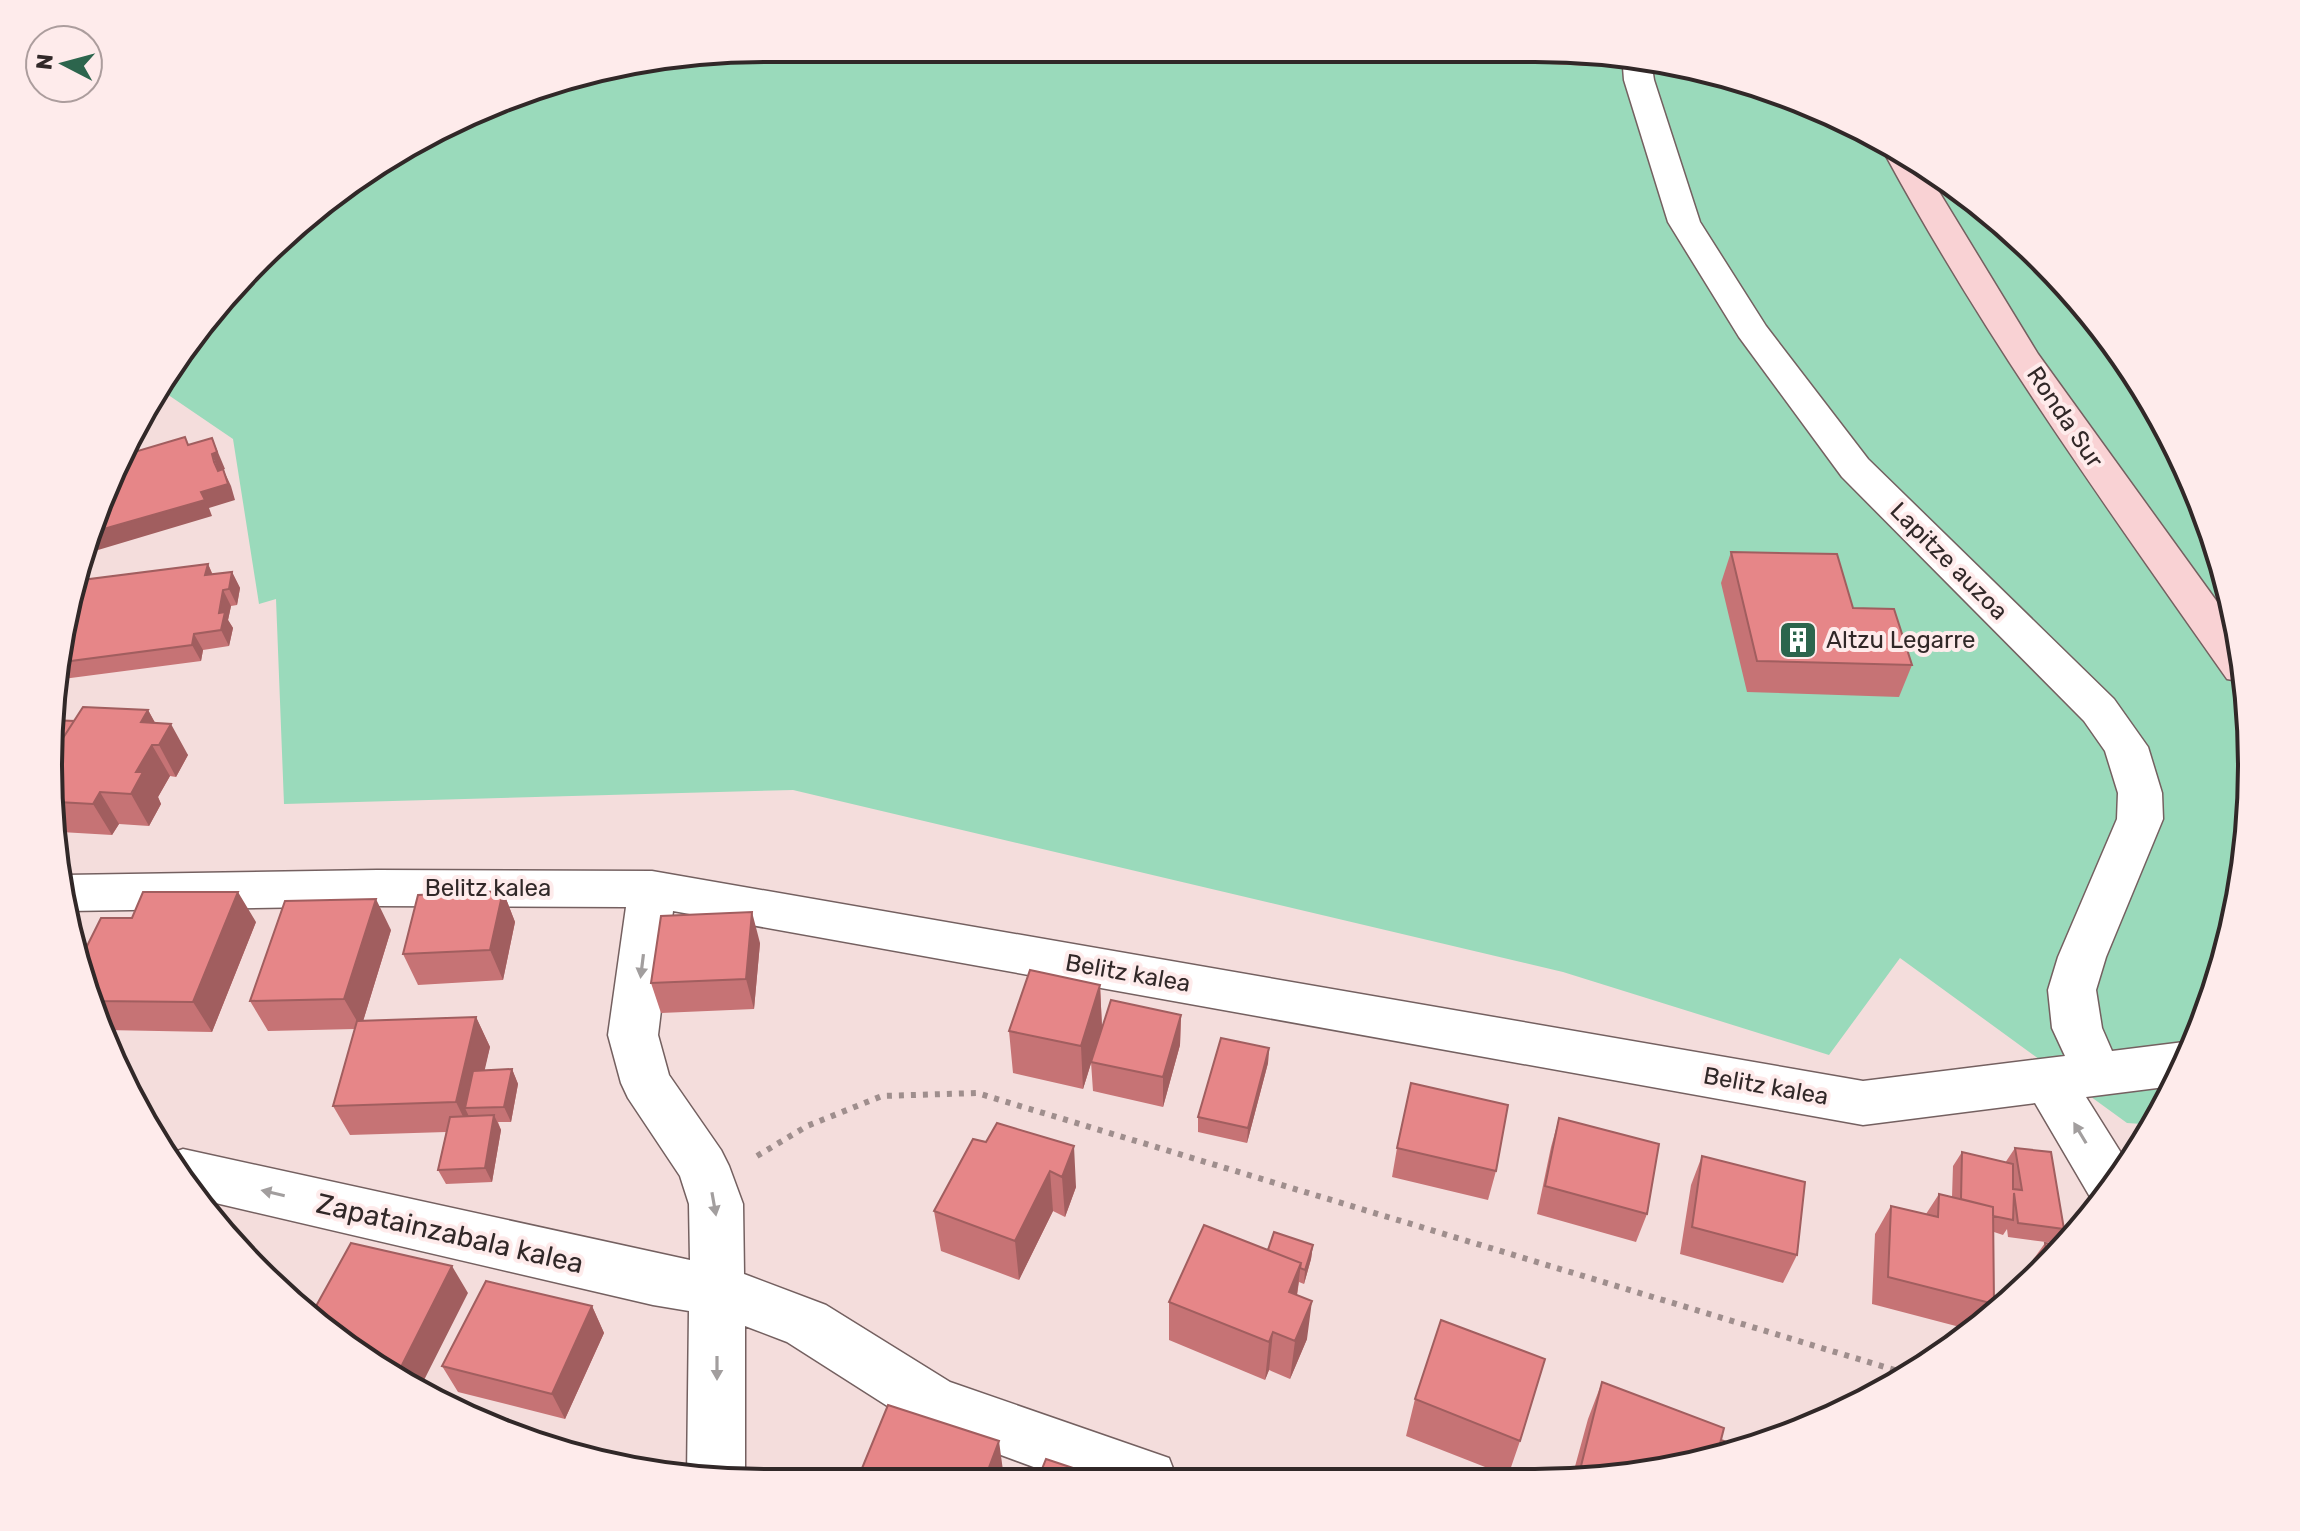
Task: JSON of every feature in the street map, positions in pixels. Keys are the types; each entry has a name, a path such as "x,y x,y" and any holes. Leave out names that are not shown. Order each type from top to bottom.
{"main road":[{"name":"Ronda Sur","path":"1911,172 1969,272 2059,412 2227,648"}],"street":[{"name":"Lapitze auzoa","path":"1637,70 1684,222 1751,330 1855,468 2099,710 2126,747 2140,793 2140,819 2082,957 2072,990 2077,1028 2074,1078 2108,1173"},
{"name":"Belitz kalea","path":"74,893 377,888 652,889 1863,1103 2171,1065"},
{"path":"652,889 633,1035 646,1083 703,1166 716,1204 716,1467"},
{"name":"Zapatainzabala kalea","path":"194,1174 653,1280 717,1290 806,1323 934,1404 1119,1469"}],"path":[{"path":"703,1166 745,1164 807,1126 882,1096 977,1093 1894,1370"}],"green space":[{"path":"766,62 1534,62 1626,68 1717,86 1761,99 1846,135 1886,156 1963,207 2032,268 2063,302 2093,337 2144,414 2165,454 2201,539 2214,583 2232,674 2238,766 2236,812 2232,857 2214,948 2201,992 2165,1077 2140,1124 2127,1123 1900,958 1829,1055 1563,972 793,790 284,804 276,599 259,604 233,439 168,395 207,337 268,268 337,207 414,156 496,116 583,86 674,68"}],"building":[{"path":"185,437 188,445 212,438 217,452 212,454 214,462 218,471 223,469 228,484 201,492 205,500 103,529 136,451"},
{"path":"1731,552 1837,554 1853,608 1894,609 1912,665 1757,661"},
{"path":"208,564 205,575 232,572 229,589 223,590 219,613 225,612 221,630 194,634 192,645 70,661 87,579"},
{"path":"83,707 148,710 141,722 171,724 159,745 152,745 136,772 143,772 131,794 100,792 93,804 64,802 63,738"},
{"path":"64,721 74,721 63,738"},
{"path":"503,891 490,950 403,954 418,895"},
{"path":"143,892 238,892 193,1002 103,1001 86,948 101,918 132,918"},
{"path":"376,899 344,999 250,1001 285,901"},
{"path":"752,912 746,979 651,983 661,916"},
{"path":"1030,970 1100,985 1081,1046 1009,1031"},
{"path":"1111,1000 1181,1015 1163,1077 1091,1062"},
{"path":"476,1017 456,1102 333,1106 357,1021"},
{"path":"1221,1038 1269,1048 1248,1128 1198,1117"},
{"path":"512,1069 504,1107 465,1108 473,1071"},
{"path":"1411,1083 1508,1105 1496,1171 1397,1148"},
{"path":"494,1115 485,1168 438,1170 450,1117"},
{"path":"1559,1118 1659,1144 1647,1214 1545,1186"},
{"path":"997,1123 1074,1146 1062,1177 1050,1171 1015,1241 934,1211 973,1139 986,1142"},
{"path":"2015,1148 2051,1152 2063,1229 2018,1223 2014,1193 2013,1220 1993,1216 1993,1207 1961,1199 1962,1152 2013,1164 2013,1189 2022,1190"},
{"path":"1702,1156 1805,1182 1797,1255 1692,1227"},
{"path":"1939,1194 1993,1207 1994,1297 1988,1302 1888,1277 1891,1206 1938,1217"},
{"path":"1204,1225 1301,1263 1289,1292 1312,1301 1295,1341 1273,1332 1269,1342 1169,1302"},
{"path":"1274,1232 1313,1245 1305,1270 1300,1268 1301,1263 1268,1250"},
{"path":"351,1243 452,1266 401,1367 337,1324 316,1306"},
{"path":"486,1281 592,1306 552,1394 442,1366"},
{"path":"1441,1320 1545,1359 1520,1441 1415,1399"},
{"path":"1602,1382 1724,1428 1717,1445 1626,1463 1581,1466"},
{"path":"888,1405 999,1441 988,1469 862,1469"},
{"path":"1046,1459 1076,1469 1042,1469"}],"place":[{"name":"Altzu Legarre","path":"1798,640"}]}
